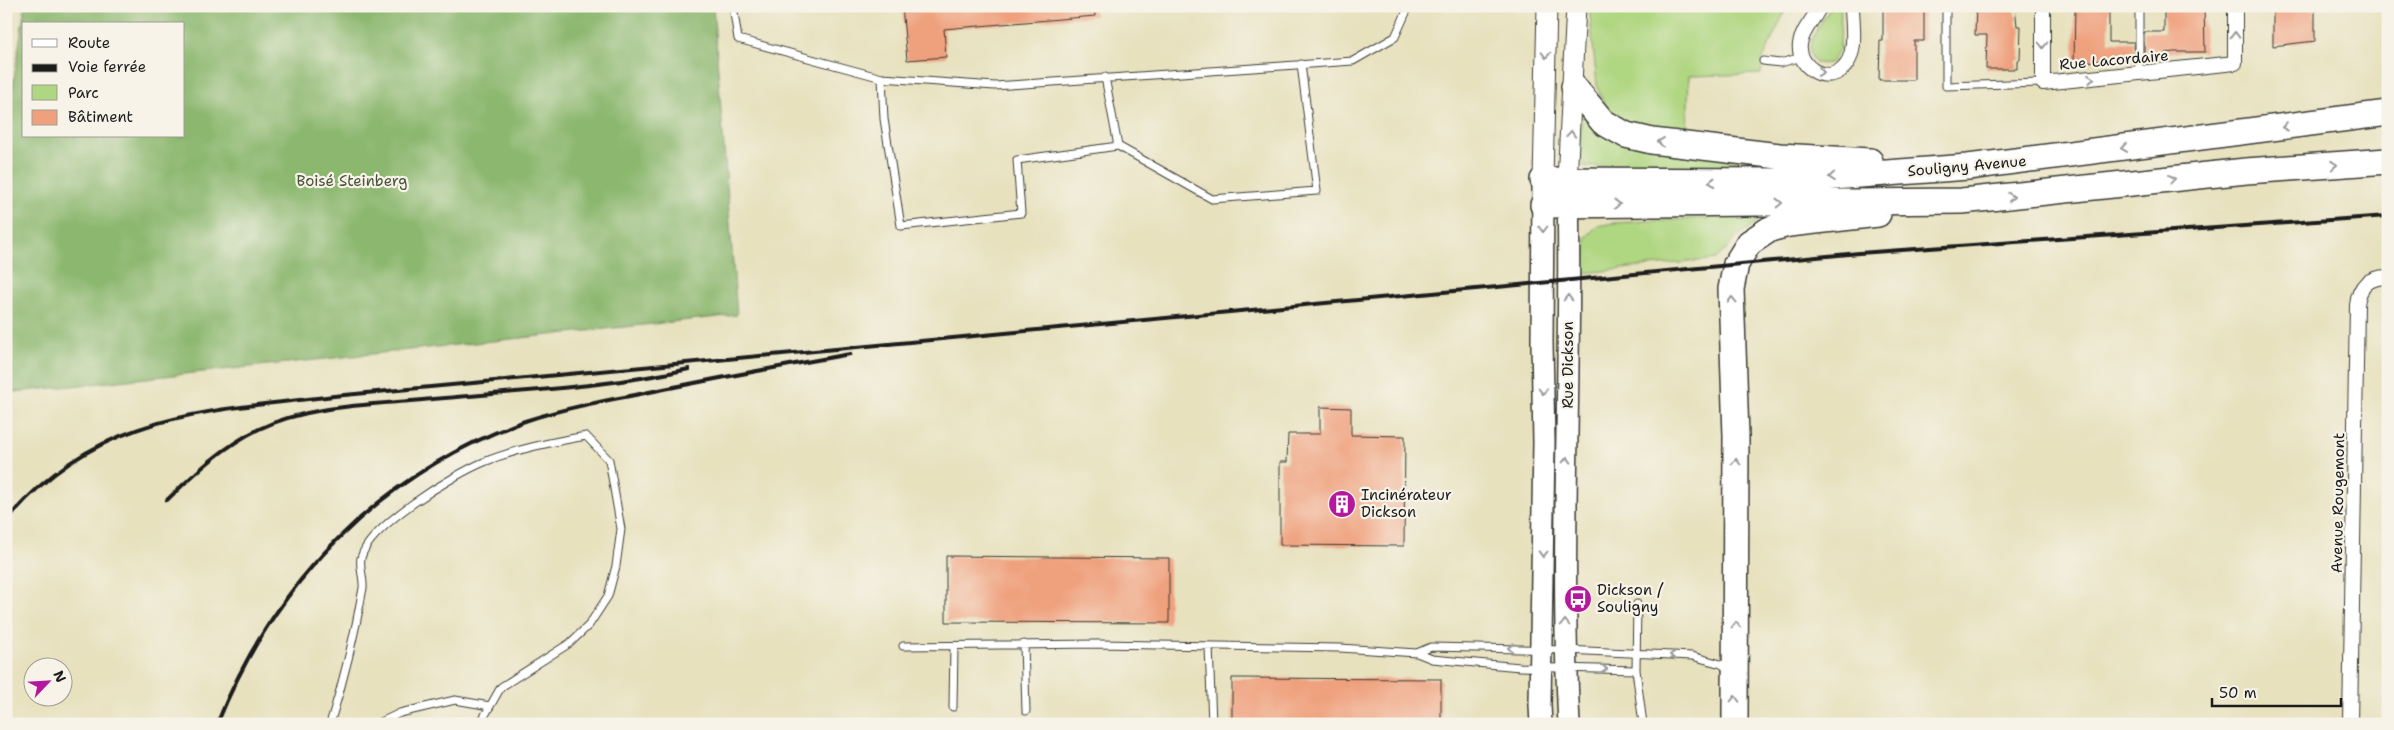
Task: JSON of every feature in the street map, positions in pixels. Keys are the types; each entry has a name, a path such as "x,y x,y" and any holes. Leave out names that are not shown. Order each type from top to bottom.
{"highway":[{"path":"1574,87 1609,127 1626,135 1652,141 1779,156 1968,167"},
{"name":"Souligny Avenue","path":"1543,205 1560,188 1778,181 1968,167 2388,113"},
{"name":"Souligny Avenue","path":"1560,188 1962,201 2246,171 2388,161"},
{"path":"1735,724 1736,436 1731,289 1736,264 1749,242 1758,235 1780,226 1962,201"}],"main road":[{"name":"Rue Dickson","path":"1547,6 1560,188 1566,659 1569,724"},
{"name":"Rue Dickson","path":"1560,188 1574,87 1576,6"},
{"name":"Rue Dickson","path":"1541,724 1544,442 1542,343 1543,205"}],"street":[{"path":"1820,6 1800,43 1802,57 1810,70 1828,74 1845,67 1853,47 1852,6"},
{"name":"Rue Lacordaire","path":"2043,6 2042,83 2139,75 2235,63 2235,6"},
{"name":"Avenue Rougemont","path":"2350,724 2358,293 2364,284 2372,279 2388,277"}],"lane":[{"path":"733,6 738,39 882,78 995,86 1353,61 1395,37 1409,6"},
{"path":"1946,6 1946,86 2042,83"},
{"path":"2139,6 2139,75"},
{"path":"1763,61 1780,63 1802,57"},
{"path":"882,78 884,119 901,226 1021,213 1017,160 1118,146 1212,198 1317,191 1301,64"},
{"path":"1105,77 1118,146"},
{"path":"330,724 358,618 364,579 360,559 369,543 403,509 484,462 544,443 586,436 609,460 621,529 616,566 608,596 589,625 570,643 501,686 480,724"},
{"path":"1637,604 1636,670 1643,724"},
{"path":"903,646 1024,644 1340,648 1417,653 1432,659 1566,659 1636,670"},
{"path":"1024,644 1026,711"},
{"path":"953,707 954,646"},
{"path":"1209,646 1212,724"},
{"path":"1417,653 1431,647 1566,659 1636,653 1706,659 1721,664 1736,673"},
{"path":"378,724 400,713 456,700 490,706"}],"green space":[{"name":"Boisé Steinberg","path":"25,6 713,6 737,315 6,393 6,131 22,26 22,138 185,138 185,22 23,22"},
{"path":"1589,6 1787,6 1763,59 1761,74 1689,76 1687,136 1639,129 1606,110 1597,85"},
{"path":"1831,6 1841,6 1840,49 1832,62 1825,64 1814,60 1810,54 1810,47 1815,33"},
{"path":"1581,115 1741,162 1741,171 1584,166 1580,156"},
{"path":"1753,214 1758,222 1742,233 1716,259 1584,273 1586,237 1597,226 1613,223"}],"building":[{"path":"902,6 1095,6 1095,16 944,29 946,57 907,60"},
{"path":"1883,6 1924,6 1924,41 1914,41 1914,80 1879,80 1880,41 1883,41"},
{"path":"1976,6 2015,6 2017,26 2021,26 2020,60 2017,60 2017,69 1986,69 1987,35 1975,35"},
{"path":"2075,6 2109,6 2109,42 2134,42 2134,57 2074,63"},
{"path":"2164,6 2204,6 2205,52 2165,53 2165,57 2144,59 2144,32 2164,32"},
{"path":"2273,6 2315,6 2315,41 2273,46"},
{"name":"Incinérateur Dickson","path":"1320,407 1351,408 1351,435 1405,436 1404,546 1280,545 1280,462 1287,462 1288,434 1320,434"},
{"path":"946,556 1169,558 1169,623 946,622"},
{"path":"1232,678 1441,679 1441,724 1232,724"}],"railway":[{"path":"6,521 41,485 78,458 116,438 156,424 197,414 241,407 334,396 1859,253 2388,216"},
{"path":"217,724 241,672 269,624 301,579 338,539 379,502 424,470 472,443 525,421 552,413 593,403 850,354"},
{"path":"167,500 199,470 234,443 259,429 295,416 353,406 585,386 689,369"}],"place":[{"name":"Incinérateur Dickson","path":"1342,504"},
{"name":"Dickson / Souligny","path":"1578,599"}]}
